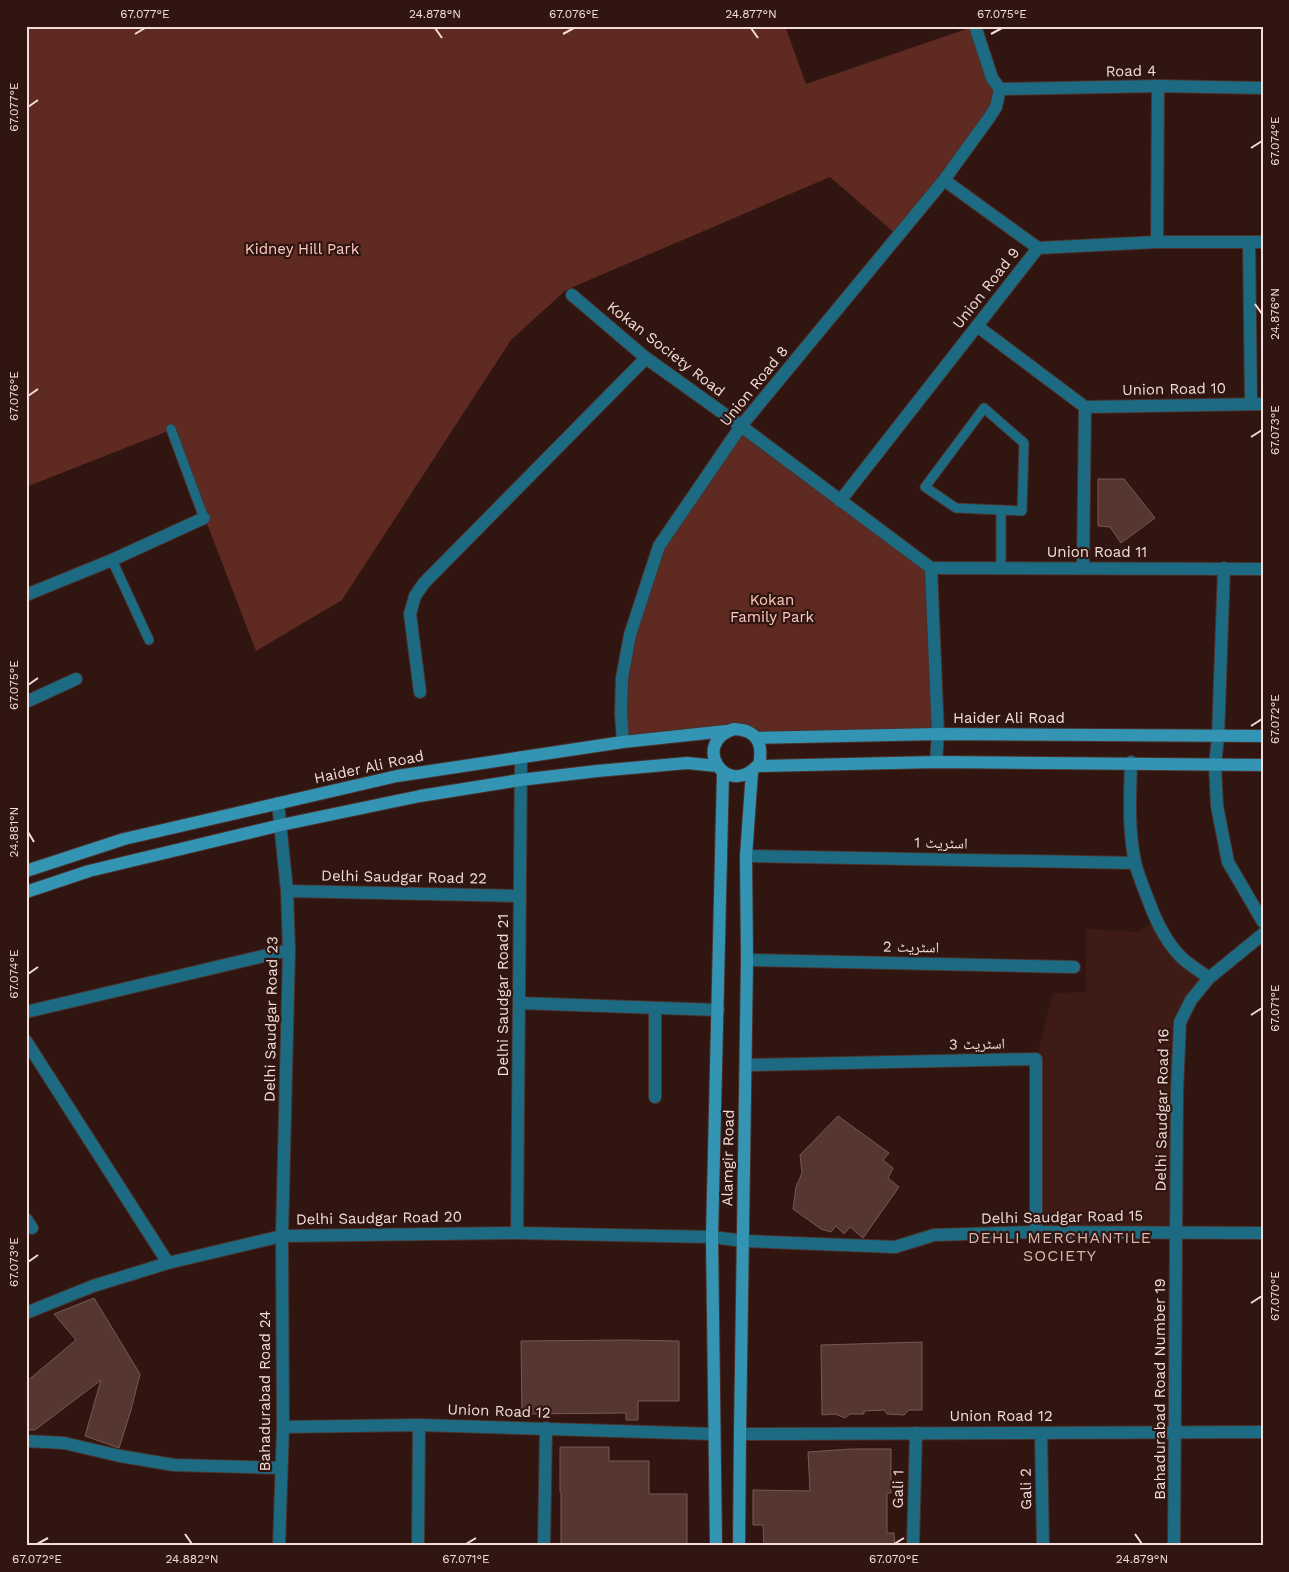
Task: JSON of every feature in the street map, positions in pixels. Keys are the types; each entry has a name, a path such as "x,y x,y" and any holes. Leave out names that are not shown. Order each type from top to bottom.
{"main road":[{"path":"720,769 714,758 714,746 718,738 726,731 734,729 742,729 749,732 760,745 761,753 756,769"},
{"name":"Haider Ali Road","path":"26,871 124,839 397,776 623,742 726,731"},
{"name":"Haider Ali Road","path":"756,738 938,734 1263,736"},
{"path":"26,892 89,871 281,825 420,796 520,780 687,763 720,769 731,776 739,777 756,769 936,762 1131,762 1263,765"},
{"name":"Alamgir Road","path":"716,1546 712,1237 718,1010 720,769"},
{"name":"Alamgir Road","path":"740,1546 740,1434 748,960 746,856 756,769"}],"street":[{"path":"975,26 992,78 1000,89"},
{"path":"1157,242 1158,86"},
{"name":"Road 4","path":"1000,89 1158,86 1263,88"},
{"name":"Union Road 8","path":"623,742 621,714 622,678 625,661 630,635 659,546 741,426 944,180 996,107 1000,89"},
{"path":"944,180 1038,248"},
{"name":"Union Road 9","path":"840,501 1038,248 1157,242 1263,242"},
{"path":"1249,242 1257,404"},
{"name":"Kokan Society Road","path":"572,295 646,358 741,426 930,568"},
{"path":"977,326 1085,407 1083,568"},
{"path":"420,692 410,614 415,596 431,576 646,358"},
{"name":"Union Road 10","path":"1085,407 1257,404"},
{"path":"26,595 112,560 204,518"},
{"path":"930,568 938,734 936,762"},
{"name":"Union Road 11","path":"930,568 1263,568"},
{"path":"1224,568 1218,737 1215,765 1217,806 1228,862 1263,922"},
{"path":"26,702 76,679"},
{"name":"Delhi Saudgar Road 21","path":"517,1233 521,757"},
{"path":"1131,762 1130,811 1135,863 1155,920 1181,957 1209,978"},
{"name":"Delhi Saudgar Road 23","path":"278,803 287,891 290,950 282,1236"},
{"name":"اسٹریٹ 1","path":"746,856 1135,863"},
{"name":"Delhi Saudgar Road 22","path":"287,891 520,896"},
{"name":"Delhi Saudgar Road 16","path":"1177,1232 1177,1091 1180,1022 1191,1000 1209,978 1263,934"},
{"path":"26,1012 290,950"},
{"name":"اسٹریٹ 2","path":"748,960 1074,967"},
{"path":"519,1002 718,1010"},
{"path":"655,1008 655,1097"},
{"path":"26,1041 168,1263"},
{"name":"اسٹریٹ 3","path":"746,1065 1036,1059 1036,1232"},
{"name":"Delhi Saudgar Road 15","path":"744,1241 895,1247 934,1235 1036,1232 1263,1233"},
{"name":"Bahadurabad Road Number 19","path":"1174,1546 1177,1232"},
{"name":"Delhi Saudgar Road 20","path":"26,1313 93,1286 168,1263 282,1236 517,1233 712,1237 744,1241"},
{"name":"Bahadurabad Road 24","path":"279,1546 283,1427 282,1236"},
{"path":"418,1546 419,1425"},
{"name":"Union Road 12","path":"283,1427 419,1425 714,1434"},
{"path":"544,1546 546,1428"},
{"name":"Union Road 12","path":"740,1434 1263,1432"},
{"name":"Gali 1","path":"913,1546 916,1433"},
{"name":"Gali 2","path":"1041,1433 1043,1546"},
{"path":"26,1441 64,1443 120,1456 174,1465 281,1468"}],"lane":[{"path":"984,408 1024,443 1022,511 1001,510 956,508 925,487 984,408"},
{"path":"171,430 204,518"},
{"path":"1001,510 1001,568"},
{"path":"112,560 149,640"}],"shaded area":[{"path":"1155,920 1167,939 1209,978 1180,1022 1177,1232 1036,1232 1036,1059 1053,993 1086,992 1086,929 1139,932"}],"green space":[{"name":"Kidney Hill Park","path":"26,26 785,26 806,84 975,26 1000,89 984,125 898,236 830,177 566,290 511,340 342,600 256,651 171,430 26,487"},
{"name":"Kokan Family Park","path":"741,426 931,568 938,734 691,735 623,742 622,678 659,546"}],"building":[{"path":"1098,479 1124,479 1155,518 1121,543 1110,527 1098,526"},
{"path":"838,1116 889,1153 883,1160 893,1168 888,1178 899,1187 863,1238 850,1227 844,1234 836,1226 831,1232 821,1229 793,1209 796,1187 802,1173 800,1155"},
{"path":"94,1298 140,1374 119,1448 85,1436 101,1380 35,1430 26,1430 26,1382 76,1340 54,1314"},
{"path":"521,1341 679,1341 679,1401 638,1401 638,1420 626,1420 626,1413 522,1414"},
{"path":"922,1342 922,1410 909,1410 904,1415 887,1414 884,1410 864,1411 864,1414 850,1414 845,1418 835,1414 822,1415 821,1345"},
{"path":"560,1447 609,1447 609,1461 649,1461 649,1494 687,1494 687,1546 561,1546"},
{"path":"891,1449 891,1493 887,1493 887,1533 894,1533 895,1546 764,1546 763,1525 753,1525 753,1490 810,1491 808,1452"}],"district":[{"name":"DEHLI MERCHANTILE SOCIETY","path":"1060,1246"}]}
